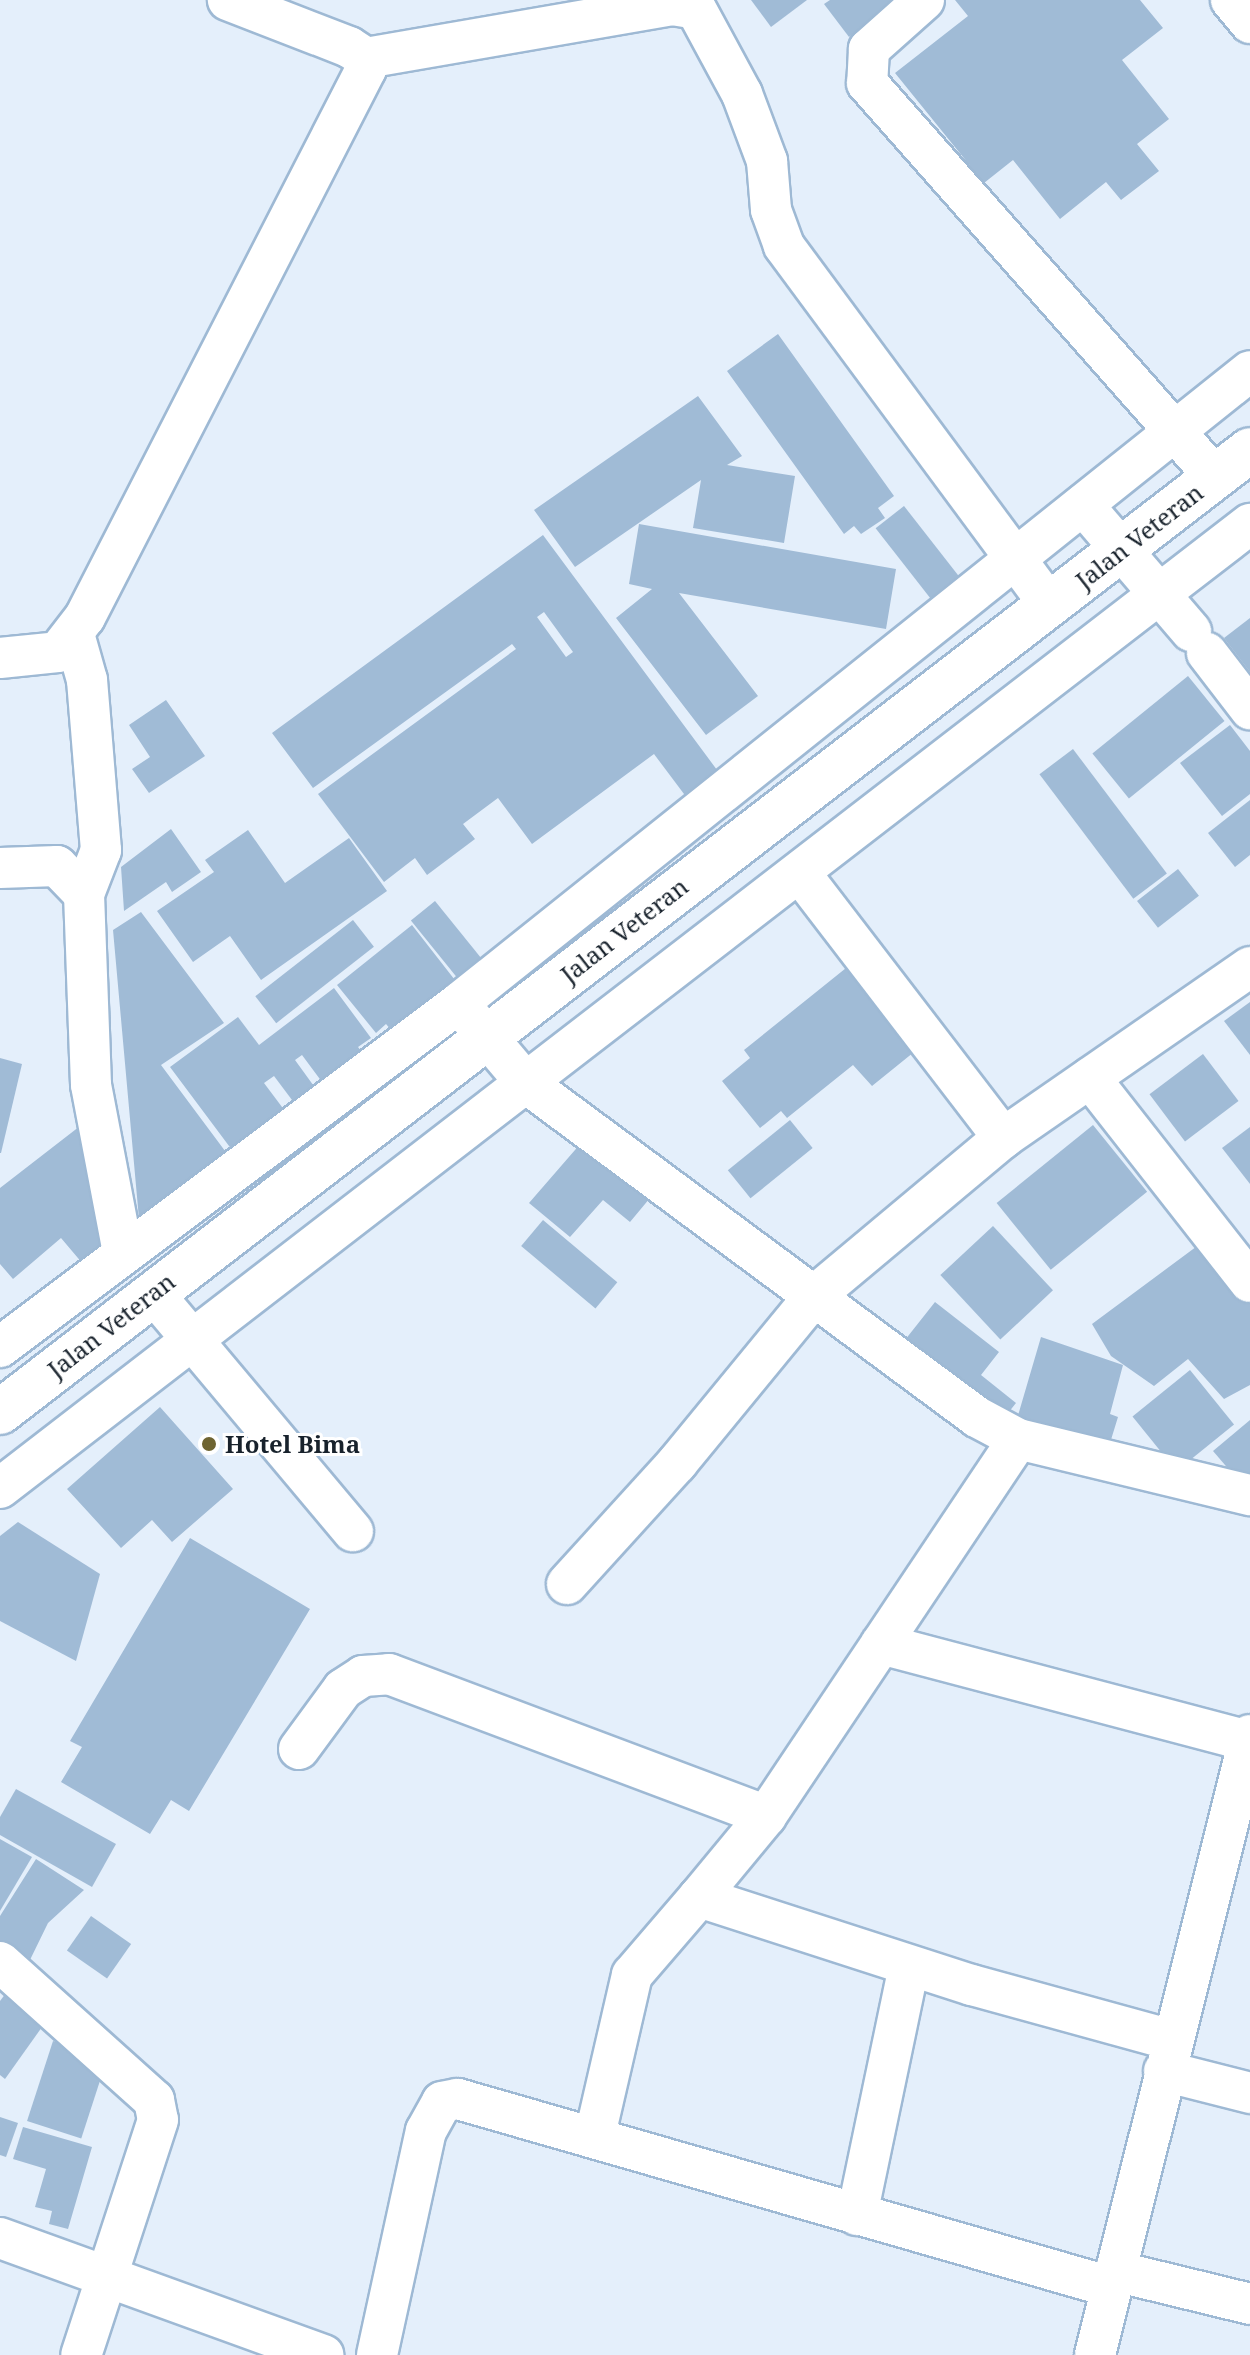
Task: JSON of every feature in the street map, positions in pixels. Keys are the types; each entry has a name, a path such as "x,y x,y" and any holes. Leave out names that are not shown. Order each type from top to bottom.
{"main road":[{"name":"Jalan Veteran","path":"0,1412 1250,450"}],"street":[{"path":"228,0 366,58 672,5 696,9 747,107 767,161 771,210 784,246 1049,604"},
{"path":"924,0 869,49 867,83 1177,429 1215,477"},
{"path":"1231,0 1250,23"},
{"path":"0,658 58,652 74,634 366,69 366,58"},
{"path":"0,1347 459,1003 1250,371"},
{"path":"1083,505 1199,642 1250,709"},
{"path":"0,1488 1160,597 1250,524"},
{"path":"74,634 87,680 101,850 84,894 91,1085 123,1253"},
{"path":"0,868 57,866 84,894"},
{"path":"800,873 1003,1138"},
{"path":"567,1584 677,1463 814,1296 1003,1138 1250,967"},
{"path":"459,1003 526,1083 977,1417 1018,1439 1250,1495"},
{"path":"1090,1078 1250,1282"},
{"path":"153,1293 353,1531"},
{"path":"595,2135 632,1975 766,1816 1018,1439"},
{"path":"881,1644 1249,1738 1241,1807 1167,2056 1095,2355"},
{"path":"299,1749 343,1689 363,1676 389,1674 766,1816"},
{"path":"699,1897 1167,2056 1250,2093"},
{"path":"0,1962 154,2100 158,2120 109,2281 81,2355"},
{"path":"857,2215 909,1966"},
{"path":"377,2355 426,2131 442,2102 477,2102 857,2215 1113,2279 1250,2304"},
{"path":"0,2238 109,2281 323,2355"}],"building":[{"path":"751,0 807,0 771,27"},
{"path":"830,0 897,0 849,37 824,4"},
{"path":"955,0 1140,0 1163,28 1122,60 1169,119 1137,144 1159,171 1121,200 1106,182 1060,219 1013,160 984,183 895,73 968,16"},
{"path":"778,334 894,496 878,508 885,518 861,534 854,526 844,534 727,371"},
{"path":"698,396 742,456 727,465 795,476 784,543 693,528 701,480 575,567 534,510"},
{"path":"904,506 965,584 937,606 876,528"},
{"path":"639,524 896,569 886,629 679,593 758,696 706,735 616,618 652,589 629,584"},
{"path":"543,535 720,774 687,798 654,754 532,844 498,798 463,824 475,839 427,875 415,858 384,882 318,794 516,649 512,644 313,788 272,733","holes":["544,612 573,652 566,657 537,617"]},
{"path":"1250,618 1250,672 1224,638"},
{"path":"1188,676 1225,721 1129,798 1092,753"},
{"path":"166,700 205,756 149,793 132,769 150,757 129,725"},
{"path":"1230,725 1250,751 1250,794 1222,816 1180,763"},
{"path":"1073,749 1167,874 1133,899 1039,774"},
{"path":"1250,800 1250,855 1235,867 1208,833"},
{"path":"171,829 201,872 172,892 166,882 124,911 121,867"},
{"path":"248,830 285,883 349,838 387,891 261,980 230,936 193,962 157,911 214,872 205,860"},
{"path":"1178,869 1199,896 1158,928 1137,901"},
{"path":"435,901 485,962 461,982 411,921"},
{"path":"141,912 224,1023 161,1065 231,1159 139,1219 113,930"},
{"path":"353,920 374,947 276,1023 255,996"},
{"path":"412,925 458,984 398,1038 386,1024 376,1033 337,985"},
{"path":"851,964 919,1048 872,1086 853,1065 787,1118 781,1111 760,1128 722,1081 750,1058 744,1050"},
{"path":"334,988 371,1038 358,1047 365,1056 325,1086 302,1055 295,1060 316,1089 295,1104 274,1076 264,1083 285,1111 232,1150 170,1067 238,1017 259,1045"},
{"path":"1250,1002 1250,1055 1224,1021"},
{"path":"1203,1054 1239,1101 1185,1141 1149,1094"},
{"path":"0,1058 22,1064 1,1153 0,1153"},
{"path":"93,1116 117,1233 83,1264 61,1238 13,1279 0,1264 0,1188"},
{"path":"790,1120 813,1148 750,1198 728,1170"},
{"path":"1093,1125 1147,1192 1051,1270 997,1203"},
{"path":"1250,1127 1250,1184 1222,1148"},
{"path":"588,1135 655,1192 630,1222 603,1200 570,1237 529,1203"},
{"path":"543,1220 617,1282 595,1308 521,1246"},
{"path":"993,1226 1053,1290 1000,1339 940,1275"},
{"path":"1208,1238 1250,1292 1250,1385 1224,1399 1188,1359 1154,1386 1111,1356 1092,1324"},
{"path":"935,1302 999,1352 981,1375 1016,1403 1000,1423 901,1345"},
{"path":"1041,1337 1123,1365 1110,1414 1118,1417 1106,1456 1014,1429"},
{"path":"1190,1370 1234,1424 1177,1471 1132,1417"},
{"path":"160,1407 233,1489 172,1542 152,1520 121,1548 67,1489"},
{"path":"1250,1420 1250,1480 1243,1486 1213,1451"},
{"path":"18,1522 100,1574 76,1661 0,1621 0,1536"},
{"path":"190,1538 310,1609 189,1811 171,1800 150,1834 61,1782 82,1747 70,1741"},
{"path":"16,1789 116,1844 92,1887 0,1835 0,1817"},
{"path":"0,1839 32,1857 0,1911"},
{"path":"36,1859 84,1890 48,1923 28,1964 0,1947 0,1916"},
{"path":"91,1916 131,1944 107,1979 67,1950"},
{"path":"12,1985 52,2013 5,2079 0,2075 0,2001"},
{"path":"53,2041 107,2059 81,2139 27,2121"},
{"path":"0,2117 18,2123 6,2157 0,2155"},
{"path":"23,2127 92,2147 68,2229 49,2224 52,2211 35,2207 46,2169 13,2159"}],"place":[{"name":"Hotel Bima","path":"209,1444"}]}
